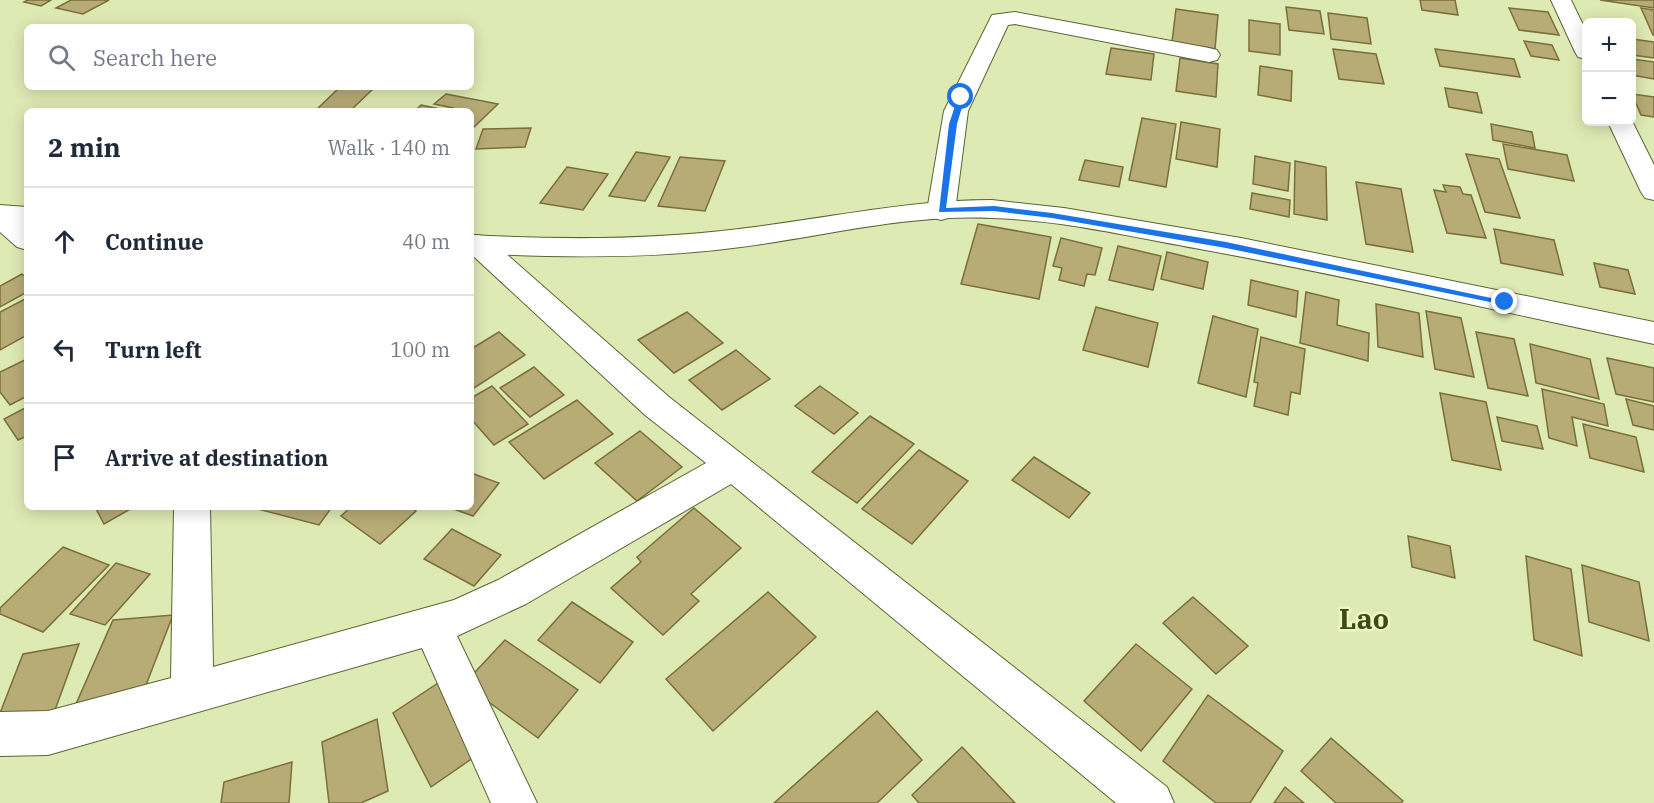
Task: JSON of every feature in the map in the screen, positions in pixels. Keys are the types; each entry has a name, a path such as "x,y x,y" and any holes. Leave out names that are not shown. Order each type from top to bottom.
{"street":[{"path":"1561,0 1582,42"},
{"path":"941,211 956,111 1000,20 1015,18 1209,55"},
{"path":"1622,126 1654,192"},
{"path":"474,244 634,247 739,238 892,215 994,209 1052,215 1191,239 1654,333"},
{"path":"0,216 24,216"},
{"path":"0,216 24,238"},
{"path":"474,244 657,406 1151,803"},
{"path":"0,734 48,733 432,626 512,592 733,465"},
{"path":"192,510 192,693"},
{"path":"432,626 514,803"}],"building":[{"path":"51,0 41,6 24,2"},
{"path":"71,0 109,0 83,14 56,8"},
{"path":"1420,0 1455,0 1458,15 1422,10"},
{"path":"1600,0 1654,0 1654,8"},
{"path":"1286,7 1320,11 1324,34 1289,30"},
{"path":"1509,8 1548,12 1559,35 1519,30"},
{"path":"1641,8 1654,10 1654,35 1653,35"},
{"path":"1176,9 1218,15 1215,49 1172,42"},
{"path":"1328,13 1367,18 1371,44 1331,39"},
{"path":"1249,20 1280,24 1280,55 1249,51"},
{"path":"1636,40 1654,42 1654,58 1636,56"},
{"path":"1524,41 1552,45 1559,60 1531,56"},
{"path":"1111,48 1154,54 1151,80 1106,74"},
{"path":"1333,49 1376,54 1384,84 1339,79"},
{"path":"1435,49 1514,59 1520,77 1440,66"},
{"path":"1180,58 1218,64 1216,97 1176,91"},
{"path":"1636,60 1654,62 1654,79 1636,76"},
{"path":"1260,66 1292,71 1291,101 1258,95"},
{"path":"1445,88 1477,93 1482,113 1449,107"},
{"path":"337,90 372,90 353,108 318,108"},
{"path":"446,94 498,104 474,127 474,108 453,108 434,104"},
{"path":"1636,95 1654,97 1654,117 1641,115 1636,103"},
{"path":"421,105 435,108 418,108"},
{"path":"1142,118 1176,124 1166,187 1129,180"},
{"path":"1181,122 1220,129 1217,167 1176,159"},
{"path":"1491,124 1532,132 1535,148 1493,140"},
{"path":"531,128 525,147 476,149 483,129"},
{"path":"1503,144 1567,155 1574,181 1508,169"},
{"path":"636,152 670,157 645,201 609,196"},
{"path":"1466,154 1499,159 1520,218 1485,212"},
{"path":"1255,156 1290,163 1288,191 1253,184"},
{"path":"680,157 725,161 705,211 658,206"},
{"path":"1085,160 1123,167 1119,187 1079,180"},
{"path":"1295,161 1326,167 1327,220 1294,214"},
{"path":"567,167 608,174 583,210 540,203"},
{"path":"1356,182 1401,189 1413,252 1366,244"},
{"path":"1443,185 1460,187 1463,194 1471,195 1486,238 1447,233 1434,190 1446,192"},
{"path":"1252,193 1290,200 1289,217 1250,209"},
{"path":"978,224 1051,237 1039,299 961,284"},
{"path":"1494,229 1554,240 1563,275 1501,263"},
{"path":"1061,238 1102,248 1095,275 1087,274 1084,286 1059,280 1062,268 1053,266"},
{"path":"1118,246 1161,256 1153,290 1109,280"},
{"path":"1167,252 1208,262 1203,289 1161,279"},
{"path":"1594,263 1628,270 1635,294 1600,287"},
{"path":"22,274 24,276 24,294 0,307 0,286"},
{"path":"1251,280 1298,291 1296,317 1248,305"},
{"path":"1306,292 1339,300 1337,325 1369,333 1368,361 1300,343"},
{"path":"24,300 24,337 0,350 0,312"},
{"path":"1376,304 1419,313 1423,357 1378,347"},
{"path":"1096,307 1158,323 1148,367 1083,350"},
{"path":"1426,311 1461,318 1474,377 1435,369"},
{"path":"687,312 723,343 674,373 638,340"},
{"path":"1213,316 1258,329 1246,397 1198,383"},
{"path":"499,332 525,355 474,388 474,347"},
{"path":"1476,332 1514,339 1528,396 1488,388"},
{"path":"1261,337 1305,349 1300,394 1291,392 1288,415 1254,406 1258,383 1254,382"},
{"path":"1530,344 1590,359 1599,399 1536,383"},
{"path":"736,350 770,379 722,410 689,380"},
{"path":"1607,358 1654,368 1654,402 1616,394"},
{"path":"24,360 24,398 10,405 0,392 0,372"},
{"path":"534,367 564,395 530,417 500,388"},
{"path":"492,386 528,424 494,445 474,422 474,396"},
{"path":"820,386 858,413 834,434 795,406"},
{"path":"1542,389 1604,404 1608,426 1572,417 1577,446 1549,438"},
{"path":"1440,393 1486,402 1501,470 1452,460"},
{"path":"1626,399 1654,406 1654,430 1633,425"},
{"path":"577,400 613,434 544,479 509,442"},
{"path":"24,409 24,437 18,440 4,419"},
{"path":"870,416 914,444 857,503 812,472"},
{"path":"1497,417 1537,426 1543,449 1502,441"},
{"path":"1583,424 1636,437 1644,472 1590,458"},
{"path":"640,431 682,467 637,501 595,463"},
{"path":"919,450 968,481 912,544 862,509"},
{"path":"1034,457 1090,493 1069,518 1012,480"},
{"path":"474,474 499,483 473,516 456,510 474,510"},
{"path":"694,508 741,548 691,594 699,601 663,635 611,588 641,562 637,557"},
{"path":"97,510 129,510 104,524"},
{"path":"262,510 330,510 319,525"},
{"path":"348,510 416,511 380,544 341,516"},
{"path":"452,529 501,555 474,586 424,559"},
{"path":"1408,536 1450,546 1455,578 1412,567"},
{"path":"63,547 109,565 43,632 0,614 0,608"},
{"path":"1526,556 1571,569 1582,656 1534,640"},
{"path":"116,563 150,574 105,625 70,614"},
{"path":"1582,565 1639,582 1649,641 1589,622"},
{"path":"768,592 816,637 713,731 666,679"},
{"path":"1193,597 1248,646 1216,674 1163,623"},
{"path":"572,602 633,642 600,683 538,640"},
{"path":"173,615 141,698 76,704 113,620"},
{"path":"505,640 578,690 538,738 464,684"},
{"path":"79,644 55,710 0,720 0,713 23,654"},
{"path":"1136,644 1192,689 1141,751 1084,701"},
{"path":"441,681 480,753 431,787 393,713"},
{"path":"1208,695 1283,751 1250,803 1216,803 1163,761"},
{"path":"877,711 922,760 877,803 774,803"},
{"path":"377,719 388,791 361,803 329,803 322,742"},
{"path":"1331,738 1403,801 1401,803 1336,803 1301,771"},
{"path":"962,747 1015,803 919,803 912,795"},
{"path":"292,762 289,803 221,803 224,782"},
{"path":"1285,787 1304,803 1274,803"}],"district":[{"name":"Lao","path":"1364,619"}],"route":[{"path":"961,97 953,124 941,211 955,208 994,209 1052,215 1226,245 1505,302"}]}
